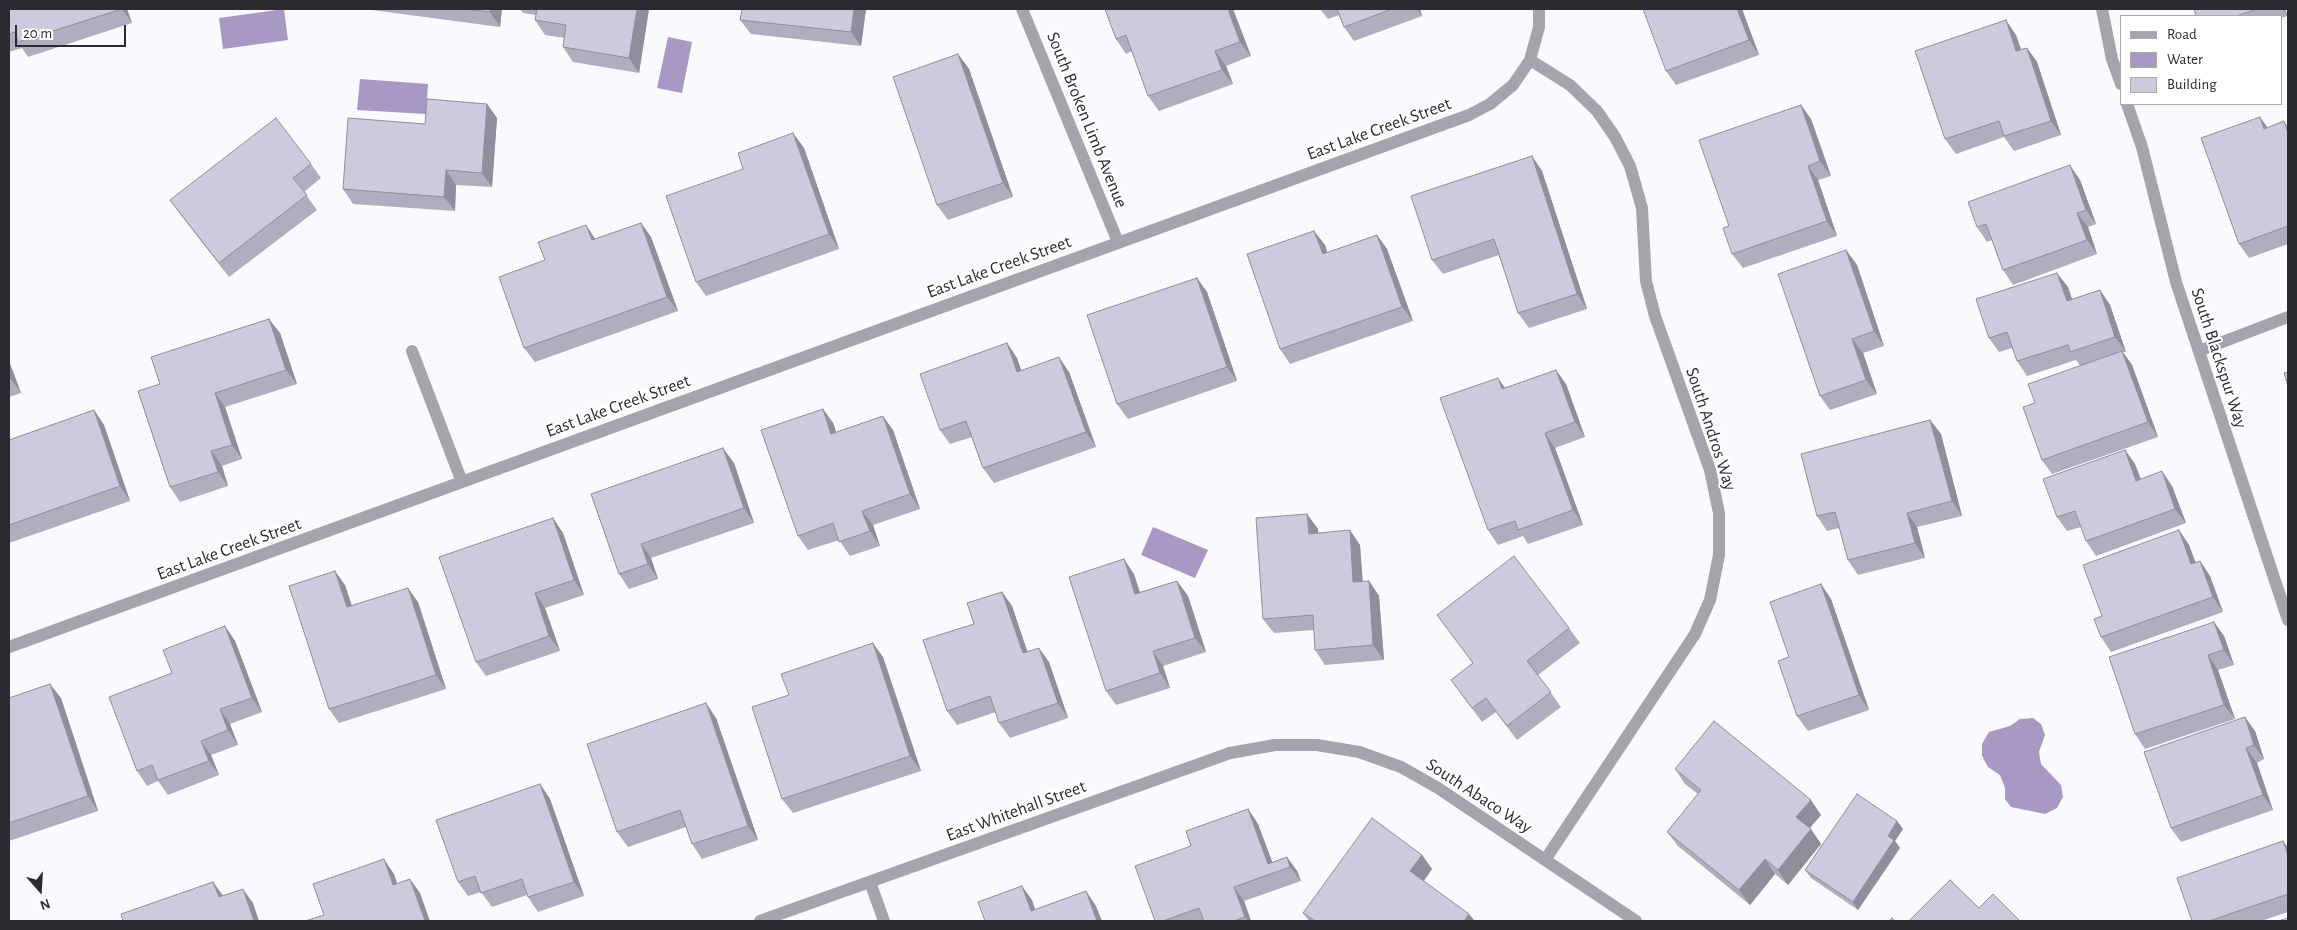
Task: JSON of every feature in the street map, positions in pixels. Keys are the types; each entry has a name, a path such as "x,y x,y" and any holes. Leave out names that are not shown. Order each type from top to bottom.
{"street":[{"path":"1530,60 1539,27 1539,9"},
{"path":"2102,9 2112,59 2120,81"},
{"name":"South Broken Limb Avenue","path":"1022,10 1118,242"},
{"name":"East Lake Creek Street","path":"9,647 1469,115 1490,104 1513,85 1530,60"},
{"name":"South Andros Way","path":"1530,60 1570,85 1597,111 1616,137 1630,166 1642,208 1646,281 1655,316 1710,470 1719,513 1719,555 1710,600 1695,634 1545,860"},
{"name":"South Blackspur Way","path":"2127,105 2142,147 2176,282 2288,620"},
{"path":"2199,351 2288,317"},
{"path":"412,350 462,482"},
{"name":"South Abaco Way","path":"1286,745 1317,745 1359,752 1401,767 1438,788 1636,921"},
{"name":"East Whitehall Street","path":"760,921 1230,753 1286,745"},
{"path":"870,882 884,921"}],"water":[{"path":"284,9 288,40 223,49 219,18"},
{"path":"668,37 692,42 682,93 657,88"},
{"path":"360,79 428,84 426,114 357,110"},
{"path":"1153,527 1208,550 1195,578 1141,555"},
{"path":"2033,718 2041,724 2045,735 2039,752 2041,764 2061,785 2063,797 2057,808 2045,814 2011,807 2005,799 2005,788 2000,775 1988,767 1982,756 1982,744 1989,732 2010,726 2020,719"}],"building":[{"path":"9,9 122,9 18,42 15,32 9,34"},
{"path":"462,9 490,9 490,12"},
{"path":"537,9 637,9 629,58 563,47 566,25 535,20"},
{"path":"742,9 854,9 851,32 740,20"},
{"path":"1105,9 1228,9 1240,42 1215,51 1222,70 1148,96 1126,35 1116,39"},
{"path":"1337,9 1392,9 1344,27"},
{"path":"1643,9 1737,9 1749,40 1666,71"},
{"path":"2194,9 2257,9 2239,15 2196,15"},
{"path":"2006,20 2016,51 2027,48 2051,121 2004,136 1999,121 1945,139 1915,51"},
{"path":"958,54 1003,183 937,205 893,77"},
{"path":"427,99 487,104 482,173 446,170 444,197 343,189 348,118 425,124"},
{"path":"1801,105 1820,161 1808,166 1827,221 1732,254 1723,228 1729,226 1699,140"},
{"path":"2260,117 2264,129 2284,121 2288,133 2288,226 2239,244 2201,138"},
{"path":"276,118 311,164 293,178 307,195 219,263 170,200"},
{"path":"793,133 829,234 696,282 666,196 743,169 738,153"},
{"path":"1532,156 1577,294 1518,313 1494,239 1432,260 1411,196"},
{"path":"2070,165 2086,210 2077,213 2087,240 2003,270 1986,224 1977,227 1968,202"},
{"path":"641,223 667,297 524,348 499,277 545,260 538,242 586,225 592,240"},
{"path":"1314,231 1323,254 1377,235 1402,307 1280,349 1247,254"},
{"path":"1846,250 1874,331 1852,339 1866,380 1820,396 1778,274"},
{"path":"2057,273 2067,301 2100,290 2115,337 2070,352 2068,345 2017,361 2007,332 1989,338 1976,299"},
{"path":"1197,278 1227,367 1117,404 1087,315"},
{"path":"269,319 286,370 215,393 232,445 211,451 218,472 170,487 138,391 160,384 151,357"},
{"path":"1007,343 1017,372 1059,357 1086,432 983,468 966,421 940,430 920,374"},
{"path":"2122,351 2148,422 2042,460 2023,407 2035,403 2028,384"},
{"path":"1556,370 1575,422 1545,433 1573,510 1518,530 1515,521 1488,530 1440,398 1498,378 1502,389"},
{"path":"2288,372 2288,386 2284,373"},
{"path":"823,409 831,434 883,416 910,494 862,511 870,531 839,542 833,523 798,536 761,430"},
{"path":"94,410 120,486 9,525 9,440"},
{"path":"1930,420 1952,501 1907,513 1915,543 1848,560 1835,512 1817,516 1801,454"},
{"path":"723,448 744,508 641,544 648,564 619,574 591,494"},
{"path":"2125,450 2136,481 2162,471 2175,509 2086,541 2075,511 2057,517 2043,479"},
{"path":"1307,514 1309,534 1350,530 1353,582 1369,581 1373,645 1315,650 1313,615 1263,619 1256,518"},
{"path":"553,518 574,580 535,593 549,636 476,662 439,557"},
{"path":"2179,530 2191,564 2200,561 2213,597 2101,637 2094,619 2102,616 2083,565"},
{"path":"1514,556 1569,628 1527,661 1551,692 1507,726 1486,698 1472,708 1451,680 1473,663 1437,615"},
{"path":"1124,559 1135,594 1177,581 1195,638 1153,651 1160,673 1106,691 1069,577"},
{"path":"335,571 347,607 408,588 436,675 329,709 289,586"},
{"path":"1821,584 1859,695 1797,716 1778,661 1789,657 1770,602"},
{"path":"1002,592 1023,653 1039,648 1058,703 999,723 990,696 947,711 923,640 974,624 967,603"},
{"path":"2214,622 2224,650 2208,655 2224,705 2135,734 2109,657"},
{"path":"225,626 252,698 220,709 228,730 201,741 209,761 158,780 152,765 137,771 109,697 172,673 163,650"},
{"path":"873,643 910,756 782,799 752,707 789,695 781,674"},
{"path":"50,684 88,796 9,823 9,698"},
{"path":"706,703 748,826 692,844 680,810 617,832 587,744"},
{"path":"2245,717 2254,745 2246,748 2263,795 2171,828 2144,752"},
{"path":"1714,721 1811,800 1796,817 1811,829 1778,870 1765,859 1739,890 1667,832 1701,790 1675,769"},
{"path":"540,784 574,882 528,897 522,879 481,893 475,876 458,882 436,820"},
{"path":"1857,794 1897,821 1888,836 1894,840 1853,902 1805,870"},
{"path":"1248,809 1268,864 1287,857 1290,867 1234,887 1245,917 1234,921 1204,921 1199,908 1163,921 1155,921 1135,866 1191,846 1186,831"},
{"path":"1372,818 1422,855 1410,871 1469,914 1464,921 1315,921 1303,913"},
{"path":"2283,841 2288,855 2288,894 2209,921 2192,921 2177,878"},
{"path":"384,859 393,885 410,879 425,921 305,921 324,915 313,884"},
{"path":"1950,880 1979,908 1993,894 2020,921 1909,921"},
{"path":"213,882 219,897 243,889 254,921 123,921 121,914"},
{"path":"1022,886 1031,911 1086,891 1097,921 985,921 978,902"}]}
